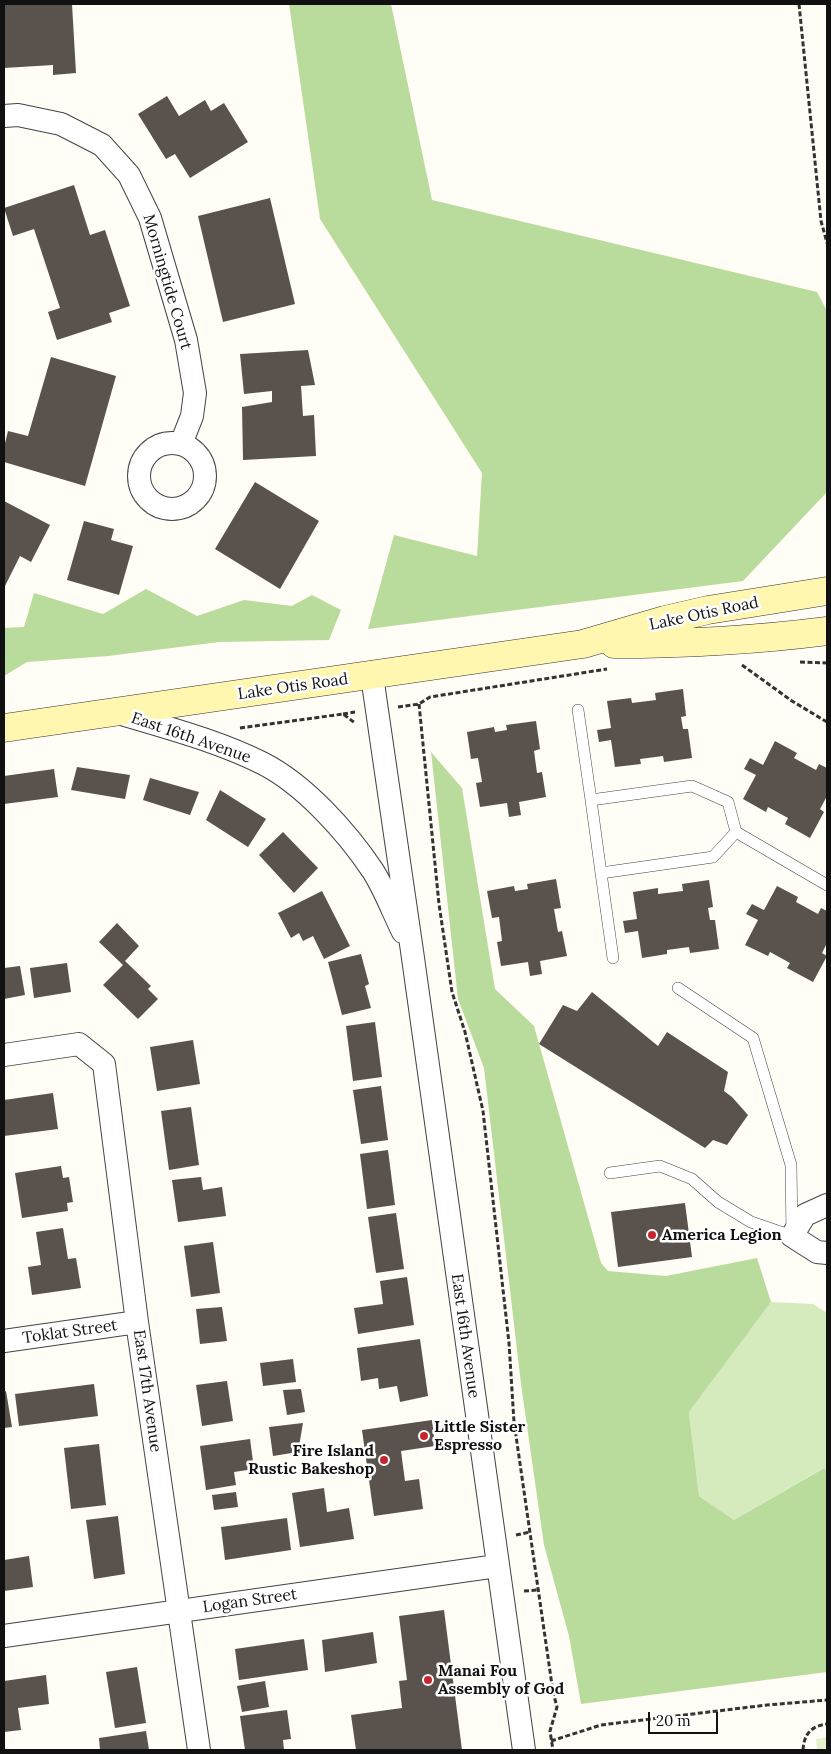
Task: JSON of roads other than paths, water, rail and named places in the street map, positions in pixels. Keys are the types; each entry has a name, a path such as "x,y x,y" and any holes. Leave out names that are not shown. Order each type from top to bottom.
{"main road":[{"name":"Lake Otis Road","path":"4,728 583,644 665,620 708,610 827,590"},
{"name":"Lake Otis Road","path":"583,644 711,643 784,637 827,631"}],"street":[{"name":"Morningtide Court","path":"4,116 18,115 61,124 102,145 129,175 150,218 186,340 195,393 192,416 181,444"},
{"name":"East 16th Avenue","path":"372,676 524,1750"},
{"name":"East 16th Avenue","path":"114,712 212,742 263,764 309,794 339,828 373,872 412,951"},
{"name":"East 17th Avenue","path":"4,1055 79,1044 104,1064 137,1322 199,1750"},
{"path":"827,1205 805,1215 792,1236 817,1252 827,1253"},
{"name":"Toklat Street","path":"4,1341 137,1322"},
{"name":"Logan Street","path":"4,1636 497,1566"}],"lane":[{"path":"578,710 613,958"},
{"path":"591,800 692,786 728,802 736,832 827,885"},
{"path":"602,873 713,857 736,832"},
{"path":"610,1173 660,1166 692,1179 718,1202 751,1222 792,1236 792,1165 753,1038 678,988"}],"place":[{"name":"America Legion","path":"652,1235"},
{"name":"Little Sister Espresso","path":"424,1436"},
{"name":"Fire Island Rustic Bakeshop","path":"384,1460"},
{"name":"Manai Fou Assembly of God","path":"428,1680"}]}
